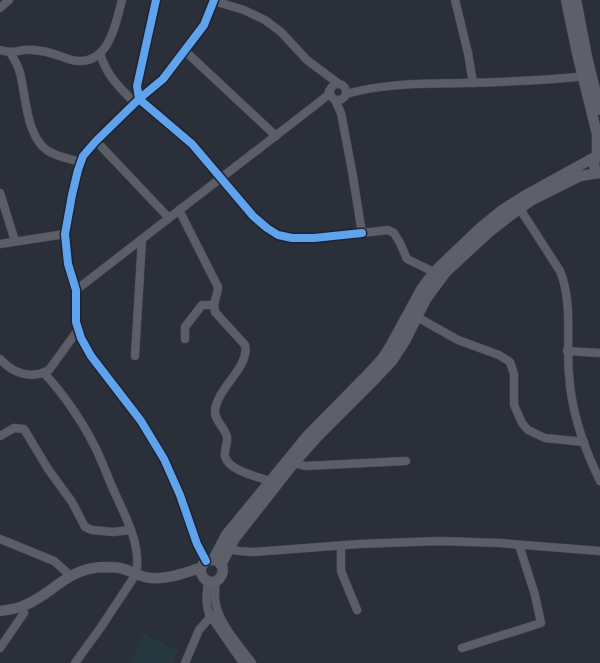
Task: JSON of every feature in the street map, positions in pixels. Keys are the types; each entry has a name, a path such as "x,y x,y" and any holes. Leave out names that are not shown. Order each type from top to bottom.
{"main road":[{"path":"566,0 587,76 600,110"},
{"path":"576,0 597,134 597,154 594,165 600,173"},
{"path":"210,570 226,535 308,434 382,359 422,288 434,272 480,228 502,210 597,154"},
{"path":"0,611 22,607 80,571 94,567 120,568 153,578 210,570 229,549 235,538 294,463 392,361 405,342 426,299 446,272 488,233 532,200 580,176 600,173"}],"street":[{"path":"0,8 9,0"},
{"path":"0,50 10,52 31,49 50,52 70,60 89,60 96,57 110,40 122,0"},
{"path":"137,101 136,86 156,0"},
{"path":"455,0 473,83"},
{"path":"252,663 224,624 218,610 210,570 164,459 141,421 91,356 81,338 78,330 76,290 68,264 66,234 72,195 83,156 137,101 164,79 204,25 214,1 244,10 265,20 281,32 307,60 340,84 345,89 341,113"},
{"path":"185,51 276,136"},
{"path":"10,52 18,69 33,130 38,140 48,151 81,162"},
{"path":"100,53 111,78 192,144 253,216 267,228 278,235 292,238 314,238 388,230 394,233 400,242 407,259 434,272"},
{"path":"322,72 341,113 362,233"},
{"path":"76,290 318,103 332,95 334,85 370,88 587,76"},
{"path":"332,95 340,100 345,96 370,88"},
{"path":"96,141 169,218"},
{"path":"0,193 15,241"},
{"path":"520,209 564,280 568,306 567,351 569,377 575,416 600,482"},
{"path":"179,210 218,287 214,305 216,312 245,345 246,351 243,362 224,389 215,411 216,418 227,436 224,454 226,460 229,465 235,468 270,481"},
{"path":"0,244 66,234"},
{"path":"135,356 142,239"},
{"path":"185,339 185,327 202,305 214,305"},
{"path":"417,317 458,340 499,355 510,362 514,374 514,405 522,423 528,430 545,438 584,442"},
{"path":"0,359 10,369 18,373 33,374 44,372 49,370 78,330"},
{"path":"567,351 600,353"},
{"path":"44,372 73,410 94,444 131,530 138,556 136,574 75,663"},
{"path":"0,436 14,428 24,429 48,469 72,502 85,527 92,530 113,532 131,530"},
{"path":"294,463 306,466 406,460"},
{"path":"0,539 54,561 71,576"},
{"path":"229,549 253,552 438,541 500,543 599,554"},
{"path":"462,648 542,623 519,545"},
{"path":"340,546 342,571 358,610"},
{"path":"210,570 206,608 210,617 243,663"},
{"path":"0,648 24,613 22,607"},
{"path":"184,663 199,630 218,610"}],"shaded area":[{"path":"144,634 178,650 172,663 130,663"}],"cycle path":[{"path":"156,0 137,86 139,99 192,144 253,216 278,235 292,238 314,238 362,233"},
{"path":"206,561 197,544 180,495 164,459 141,421 91,356 81,338 76,322 76,290 68,264 65,234 72,195 83,156 139,99 163,79 204,25 214,0"}]}
